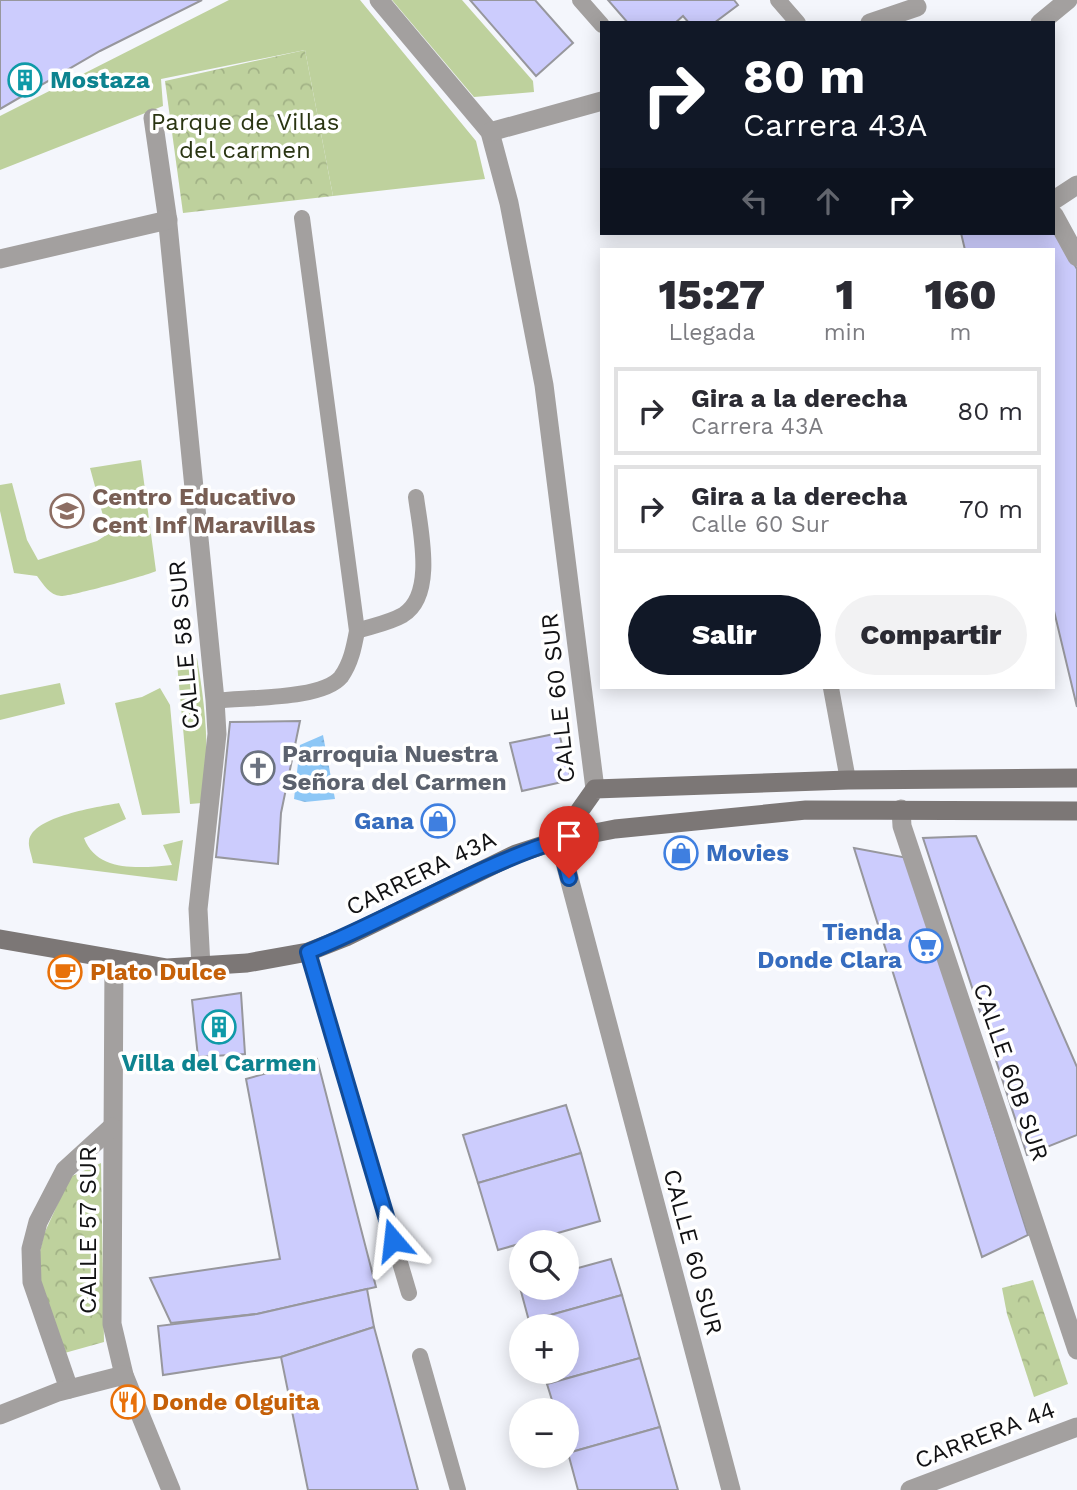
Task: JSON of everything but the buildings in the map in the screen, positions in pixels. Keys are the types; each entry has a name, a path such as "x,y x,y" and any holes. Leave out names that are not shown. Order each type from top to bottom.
{"main road":[{"path":"595,789 848,780 1077,778"},
{"name":"CALLE 60 SUR","path":"559,840 595,789"},
{"name":"CARRERA 43A","path":"0,939 167,968 274,959 308,952 346,937 516,854 559,840 615,829 792,811 1077,811"}],"street":[{"name":"CALLE 60 SUR","path":"379,0 490,132 509,203 544,385 595,789"},
{"path":"1042,21 1068,0"},
{"path":"876,21 919,7"},
{"path":"490,132 600,102"},
{"name":"CALLE 58 SUR","path":"153,118 168,220 217,734 197,917 201,967"},
{"path":"1055,199 1077,185"},
{"path":"1055,217 1077,257"},
{"path":"0,259 168,220"},
{"name":"CALLE 60B SUR","path":"901,809 902,826 1077,1350"},
{"name":"CALLE 60 SUR","path":"559,840 731,1490"},
{"name":"CALLE 57 SUR","path":"114,960 112,1324 124,1375 172,1490"},
{"path":"69,1389 32,1282 31,1249 38,1222 65,1170 112,1128"},
{"path":"0,1415 69,1389 124,1375"},
{"name":"CARRERA 44","path":"910,1490 1077,1427"}],"lane":[{"path":"580,0 600,23"},
{"path":"778,0 796,21"},
{"path":"215,701 323,691 340,678 351,658 357,631 302,218"},
{"path":"357,631 405,614 416,600 424,574 416,497"},
{"path":"831,689 848,780"},
{"path":"308,952 409,1293"},
{"path":"420,1356 458,1490"}],"green space":[{"path":"229,0 360,0 476,141 485,179 333,196 305,50 161,79 163,106 0,170 0,116"},
{"path":"392,0 462,0 533,81 534,92 474,97"},
{"name":"Parque de Villas del carmen","path":"305,50 333,196 183,213 165,81"},
{"path":"141,460 156,571 61,596 50,592 37,576 14,573 0,511 0,485 12,483 27,540 38,560 97,541 108,534 90,468"},
{"path":"197,658 204,712 206,767 202,803 190,804 177,663"},
{"path":"60,683 65,704 0,720 0,695"},
{"path":"160,688 170,705 180,813 142,815 115,703 142,697"},
{"path":"119,803 126,819 84,838 90,849 109,863 121,866 172,865 163,845 183,840 177,881 33,863 29,841 33,832 42,825 68,814"},
{"path":"101,1163 104,1342 61,1354 36,1269 44,1234 70,1177"},
{"path":"1033,1280 1068,1384 1034,1397 1007,1314 1002,1288"}],"water":[{"path":"323,735 335,799 305,802 294,799 300,745"}],"place":[{"name":"Mostaza","path":"25,80"},
{"name":"Centro Educativo Cent Inf Maravillas","path":"67,511"},
{"name":"Parroquia Nuestra Señora del Carmen","path":"258,768"},
{"name":"Gana","path":"438,821"},
{"name":"Movies","path":"681,853"},
{"name":"Tienda Donde Clara","path":"926,946"},
{"name":"Plato Dulce","path":"65,972"},
{"name":"Villa del Carmen","path":"219,1027"},
{"name":"Donde Olguita","path":"128,1402"}],"route":[{"path":"393,1240 308,952 346,937 516,854 559,840 569,878"}]}
